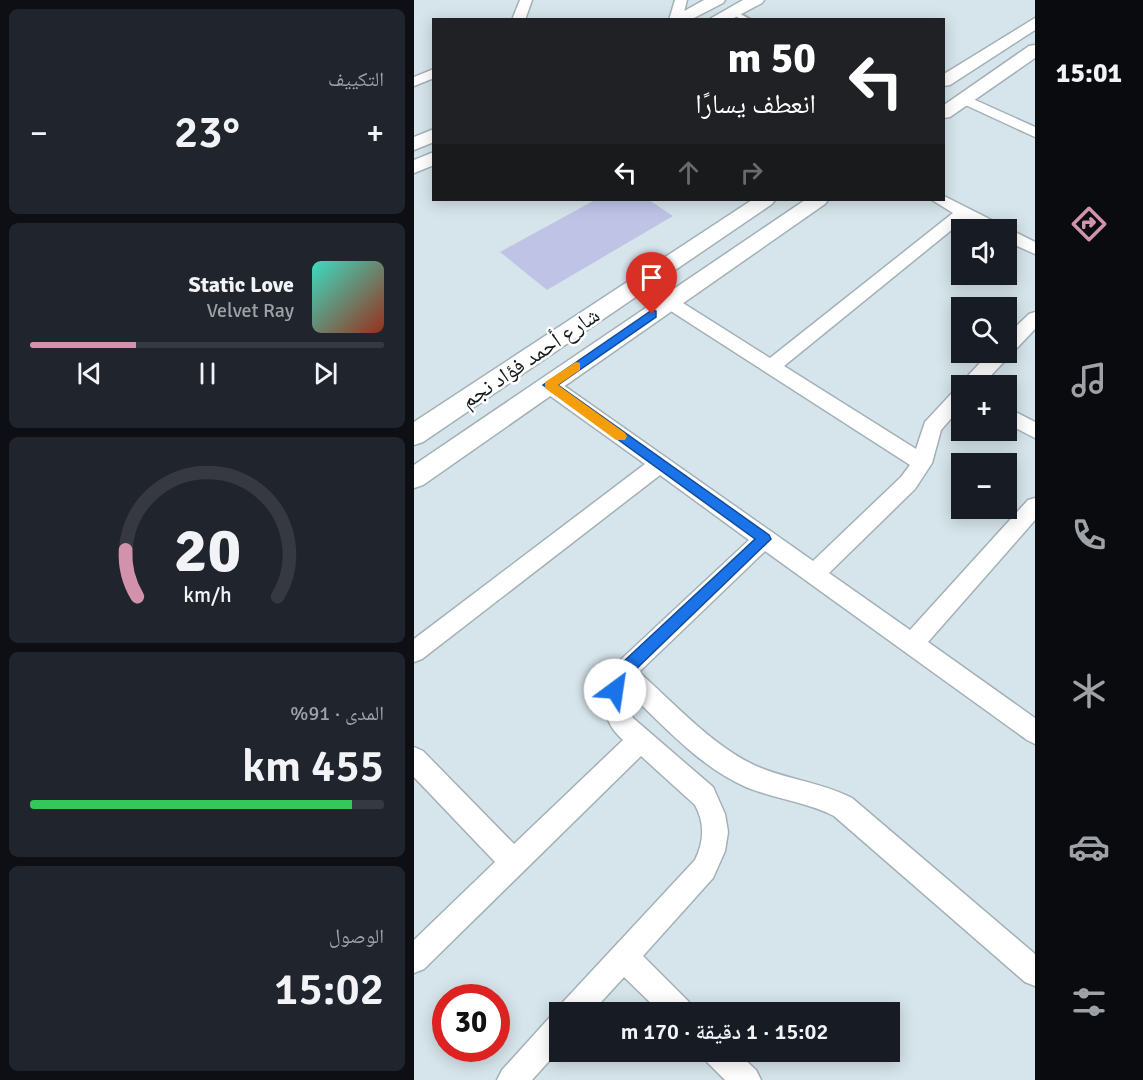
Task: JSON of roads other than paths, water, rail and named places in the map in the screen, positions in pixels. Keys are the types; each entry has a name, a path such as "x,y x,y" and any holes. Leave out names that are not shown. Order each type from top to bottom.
{"street":[{"path":"519,18 526,0"},
{"path":"676,18 681,0"},
{"path":"680,18 717,0"},
{"path":"720,18 756,0"},
{"path":"945,80 1035,23"},
{"path":"945,112 1033,53"},
{"path":"414,82 432,75"},
{"path":"964,99 1035,133"},
{"path":"414,144 432,136"},
{"path":"414,167 432,159"},
{"name":"شارع أحمد فؤاد نجم","path":"414,435 764,201"},
{"name":"شارع أحمد فؤاد نجم","path":"414,478 817,201"},
{"path":"942,201 977,219"},
{"path":"771,367 964,212"},
{"path":"1017,240 1035,249"},
{"path":"669,302 922,463"},
{"path":"1017,336 1035,318"},
{"path":"979,375 991,363"},
{"path":"549,385 1035,732"},
{"path":"814,574 908,483 922,463 932,428 951,406"},
{"path":"1017,420 1035,430"},
{"path":"414,652 660,464"},
{"path":"912,644 1035,506"},
{"path":"582,1002 704,869 712,855 716,840 716,824 712,809 704,796 624,726 616,709 615,690 623,673 764,539"},
{"path":"623,673 727,764 762,781 815,794 843,807 1035,972"},
{"path":"414,959 640,740"},
{"path":"414,759 514,863"},
{"path":"624,957 669,1002"},
{"path":"512,1080 549,1039"},
{"path":"727,1062 746,1080"}],"lane":[{"path":"733,12 744,18"}],"water":[{"path":"593,201 650,201 673,216 547,290 500,252"}]}
